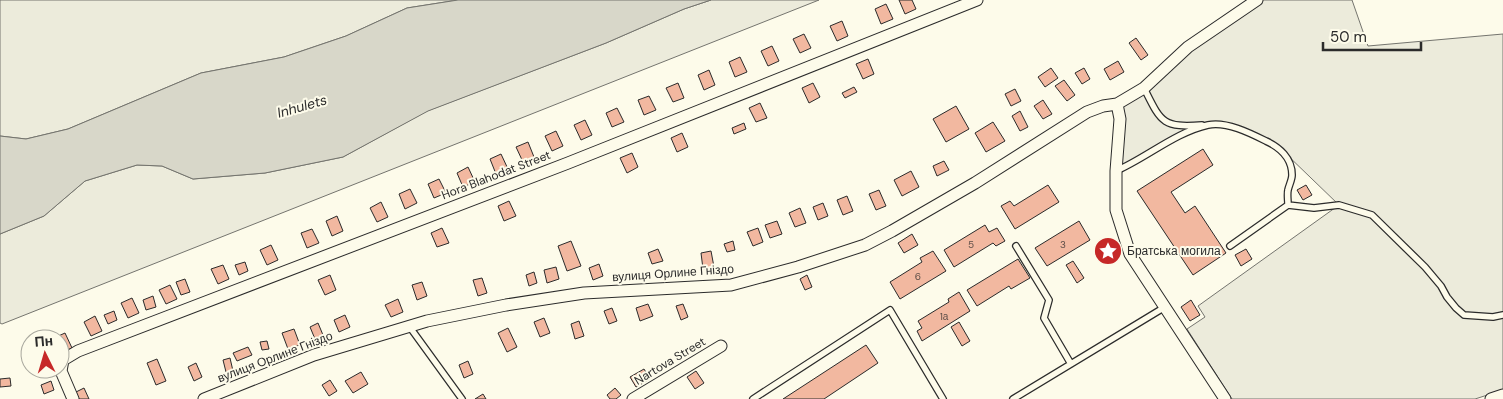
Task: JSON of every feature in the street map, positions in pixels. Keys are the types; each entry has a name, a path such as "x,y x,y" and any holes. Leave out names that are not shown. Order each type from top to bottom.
{"street":[{"name":"Hora Blahodat Street","path":"73,399 61,371 63,360 78,351 558,166 977,0"},
{"name":"вулиця Орлине Гніздо","path":"204,399 314,354 408,326 506,305 584,293 731,285 798,267 865,245 892,232 975,183 1087,112 1103,106 1117,104 1144,88 1188,47 1257,0"},
{"path":"1117,104 1120,119 1116,171 1116,210 1130,254 1226,399"},
{"name":"Nartova Street","path":"633,399 721,346"},
{"path":"1491,399 1503,395"}],"lane":[{"path":"1144,88 1157,113 1165,122 1172,125 1188,126 1226,125 1248,132 1283,151 1288,158 1292,175 1287,192 1288,205"},
{"path":"1116,171 1170,141 1209,124"},
{"path":"1230,246 1288,205 1314,208 1339,205 1372,215 1425,267 1441,286 1447,297 1464,315 1484,317 1503,315"},
{"path":"1016,246 1049,300 1044,318 1071,364"},
{"path":"1013,399 1165,307"},
{"path":"752,399 890,310 943,399"},
{"path":"408,326 462,399"}],"shaded area":[{"path":"0,0 458,0 407,8 346,36 284,57 201,73 68,129 26,139 0,136"},
{"path":"711,0 819,0 2,324 0,323 0,234 44,216 85,181 137,165 162,166 193,179 265,173 343,157 427,111 606,43 684,9"},
{"path":"1257,0 1352,0 1368,46 1503,34 1503,390 1475,399 1232,399 1187,329 1205,317 1198,306 1339,205 1283,151 1248,132 1209,124 1186,133 1116,171 1117,104"}],"water":[{"name":"Inhulets","path":"458,0 711,0 684,9 606,43 428,111 343,157 265,173 193,179 162,166 137,165 85,181 44,216 0,234 0,136 26,139 68,129 201,73 284,57 346,36 407,8"}],"building":[{"path":"899,0 912,0 916,9 905,14"},
{"path":"886,4 893,19 881,24 875,9"},
{"path":"842,21 848,36 837,41 830,26"},
{"path":"804,34 811,48 800,53 793,39"},
{"path":"1136,38 1148,55 1141,60 1129,43"},
{"path":"772,46 779,61 768,66 761,51"},
{"path":"740,57 747,72 735,77 729,62"},
{"path":"868,59 874,74 863,79 856,64"},
{"path":"1118,61 1124,72 1110,80 1104,69"},
{"path":"1051,68 1058,78 1045,87 1038,77"},
{"path":"1084,68 1090,79 1082,84 1075,73"},
{"path":"709,70 715,85 704,90 698,75"},
{"path":"1064,80 1075,95 1067,101 1055,86"},
{"path":"678,83 684,98 673,102 666,88"},
{"path":"813,83 820,97 809,103 802,88"},
{"path":"854,87 857,92 845,98 842,93"},
{"path":"1015,89 1021,101 1011,106 1005,94"},
{"path":"649,96 656,110 644,115 638,100"},
{"path":"1043,100 1052,114 1043,119 1034,106"},
{"path":"760,103 767,118 756,122 749,108"},
{"path":"956,106 969,129 946,142 933,119"},
{"path":"617,108 624,122 612,127 606,113"},
{"path":"1020,111 1028,127 1020,131 1012,116"},
{"path":"585,120 592,135 581,140 574,125"},
{"path":"993,122 1005,141 986,152 975,133"},
{"path":"744,123 746,129 734,134 732,128"},
{"path":"556,131 563,146 552,151 545,136"},
{"path":"682,133 688,147 677,152 671,138"},
{"path":"528,142 534,157 523,162 516,147"},
{"path":"1203,149 1213,165 1171,192 1185,213 1195,206 1226,253 1193,275 1137,191"},
{"path":"632,153 638,167 627,173 620,158"},
{"path":"501,154 508,169 496,174 490,159"},
{"path":"944,161 949,170 937,176 933,166"},
{"path":"468,167 475,182 463,187 457,173"},
{"path":"911,171 919,187 902,196 894,180"},
{"path":"439,179 446,193 434,198 428,184"},
{"path":"1048,185 1059,202 1015,229 1001,206 1010,201 1014,206"},
{"path":"1306,185 1312,195 1303,200 1297,190"},
{"path":"410,189 417,203 405,209 399,194"},
{"path":"879,190 886,206 876,210 869,194"},
{"path":"847,196 853,211 843,215 837,200"},
{"path":"509,201 516,216 504,221 498,206"},
{"path":"381,202 388,217 377,222 370,208"},
{"path":"823,203 828,216 818,220 813,207"},
{"path":"800,208 806,223 795,227 789,213"},
{"path":"337,216 343,231 332,236 326,221"},
{"path":"777,221 782,234 770,238 765,225"},
{"path":"1079,221 1090,240 1047,266 1035,248"},
{"path":"985,225 989,232 997,228 1005,241 996,246 993,243 954,267 944,250"},
{"path":"442,228 449,243 437,247 431,233"},
{"path":"758,228 763,242 753,246 747,232"},
{"path":"312,229 319,243 307,248 301,233"},
{"path":"912,234 918,245 904,253 898,243"},
{"path":"571,241 581,266 567,271 558,246"},
{"path":"733,241 735,250 727,252 724,244"},
{"path":"271,245 278,260 267,265 260,250"},
{"path":"658,249 663,261 652,264 648,253"},
{"path":"1246,249 1252,259 1241,266 1235,255"},
{"path":"711,251 714,267 703,269 701,253"},
{"path":"933,251 946,271 900,299 890,282 922,262 920,258"},
{"path":"1018,259 1030,278 1011,289 1009,286 977,306 967,290"},
{"path":"1073,261 1084,278 1077,283 1066,265"},
{"path":"245,262 248,271 239,275 235,265"},
{"path":"599,264 603,276 593,280 589,268"},
{"path":"223,265 229,279 218,284 211,269"},
{"path":"556,267 559,279 547,283 544,270"},
{"path":"534,272 537,283 529,286 526,275"},
{"path":"330,275 336,290 325,295 318,280"},
{"path":"807,275 812,287 805,290 800,279"},
{"path":"482,278 487,293 478,296 473,280"},
{"path":"185,279 190,292 181,295 176,282"},
{"path":"422,282 427,296 417,300 412,285"},
{"path":"170,285 177,299 166,304 159,290"},
{"path":"959,292 970,311 922,341 917,331 922,328 918,321 949,302 948,299"},
{"path":"153,296 156,307 146,310 143,300"},
{"path":"132,298 139,313 128,318 121,303"},
{"path":"398,299 403,312 391,317 385,305"},
{"path":"1191,300 1200,315 1190,321 1181,307"},
{"path":"648,304 653,316 640,321 636,308"},
{"path":"683,304 688,317 681,320 676,306"},
{"path":"612,308 617,321 609,324 604,311"},
{"path":"114,311 117,320 108,324 104,315"},
{"path":"345,315 350,327 339,332 334,320"},
{"path":"95,316 102,331 91,336 84,322"},
{"path":"544,318 550,333 540,337 534,322"},
{"path":"579,321 584,336 575,339 571,324"},
{"path":"959,322 970,341 962,346 951,327"},
{"path":"318,323 323,335 315,339 310,327"},
{"path":"508,328 517,347 507,352 498,333"},
{"path":"294,329 300,345 288,349 282,333"},
{"path":"267,341 269,349 262,350 260,342"},
{"path":"866,345 878,363 824,399 783,399"},
{"path":"248,347 252,355 237,361 233,353"},
{"path":"230,358 233,371 226,372 223,360"},
{"path":"157,359 166,381 156,385 147,363"},
{"path":"468,361 473,374 464,378 459,365"},
{"path":"196,363 202,377 194,381 188,367"},
{"path":"644,369 650,379 636,387 630,377"},
{"path":"696,371 704,383 695,389 687,377"},
{"path":"361,372 368,384 353,393 345,381"},
{"path":"10,378 11,386 0,387 0,379"},
{"path":"330,380 337,391 329,396 322,385"},
{"path":"51,381 54,390 44,394 41,385"},
{"path":"84,388 89,399 79,399 76,392"},
{"path":"615,388 621,395 616,399 610,399 607,395"},
{"path":"483,394 486,399 475,399"}],"place":[{"name":"Братська могила","path":"1108,251"}]}
